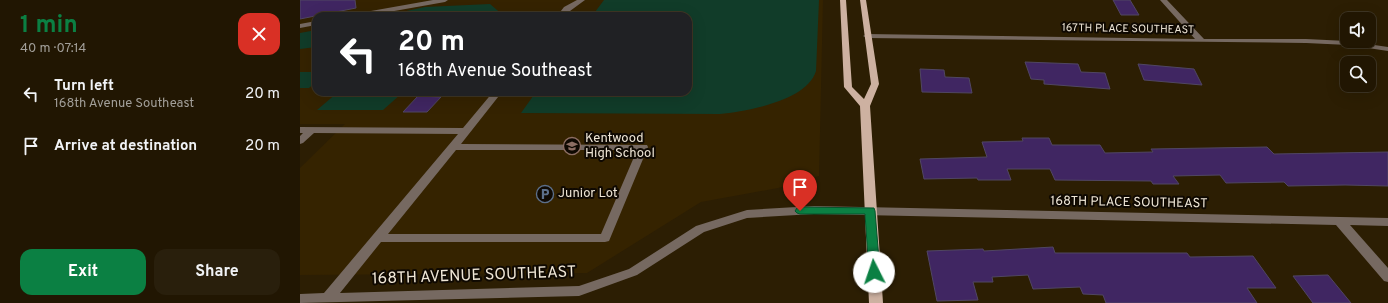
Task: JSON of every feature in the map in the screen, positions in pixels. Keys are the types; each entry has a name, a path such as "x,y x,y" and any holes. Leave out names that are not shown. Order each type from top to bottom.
{"main road":[{"path":"843,0 848,87 865,106"},
{"path":"863,0 875,84 865,106 876,303"}],"street":[{"path":"377,12 445,0"},
{"path":"564,12 582,0"},
{"path":"1163,0 1202,41"},
{"path":"300,26 312,24"},
{"name":"167TH PLACE SOUTHEAST","path":"867,36 1306,41 1348,43 1388,49"},
{"path":"328,298 495,96"},
{"path":"300,130 466,131"},
{"path":"300,141 312,130"},
{"path":"378,238 605,238 643,147 453,147"},
{"name":"168TH AVENUE SOUTHEAST","path":"300,299 579,291 633,272 700,229 747,214 814,210 870,211"},
{"name":"168TH PLACE SOUTHEAST","path":"870,211 939,214 1388,222"},
{"path":"1340,222 1388,277"}],"shaded area":[{"name":"Kentwood High School","path":"300,0 823,0 819,176 778,188 701,202 587,273 300,275 300,168 345,124 300,124"}],"green space":[{"path":"604,0 819,0 816,71 810,81 801,90 789,97 775,103 732,113 521,113 533,96 692,96 692,12 595,12"},
{"path":"490,4 499,12 402,12 425,7"},
{"path":"312,31 312,48 300,49 300,33"},
{"path":"300,72 312,72 312,85 309,88 300,88"},
{"path":"333,96 399,96 383,110 317,110"}],"building":[{"path":"300,0 355,0 356,8 336,12 312,12 312,17 300,19"},
{"path":"1113,0 1130,0 1139,15 1121,15"},
{"path":"1025,62 1078,64 1081,72 1105,73 1110,89 1044,84 1044,80 1031,79"},
{"path":"1138,64 1194,69 1202,85 1144,80"},
{"path":"920,69 944,70 945,77 969,78 972,93 922,92"},
{"path":"418,96 441,97 427,112 403,112"},
{"path":"1022,138 1049,138 1052,145 1100,145 1105,153 1153,152 1151,149 1267,147 1274,154 1388,152 1388,186 1288,186 1284,182 1226,183 1220,175 1173,176 1179,184 1153,184 1151,181 1055,180 1050,169 1007,169 1011,180 978,180 977,178 924,179 920,159 987,157 982,142 1023,141"},
{"path":"1053,247 1055,253 1187,253 1190,257 1253,256 1276,288 1247,288 1257,303 1106,303 1103,295 1083,294 1080,287 1033,289 1028,275 992,277 993,282 973,282 978,300 937,301 927,251 983,249 984,251"},
{"path":"1328,275 1351,303 1313,303 1293,276"}],"place":[{"name":"Kentwood High School","path":"572,146"},
{"name":"Junior Lot","path":"545,194"}],"route":[{"path":"800,211 870,211 874,272"}]}
